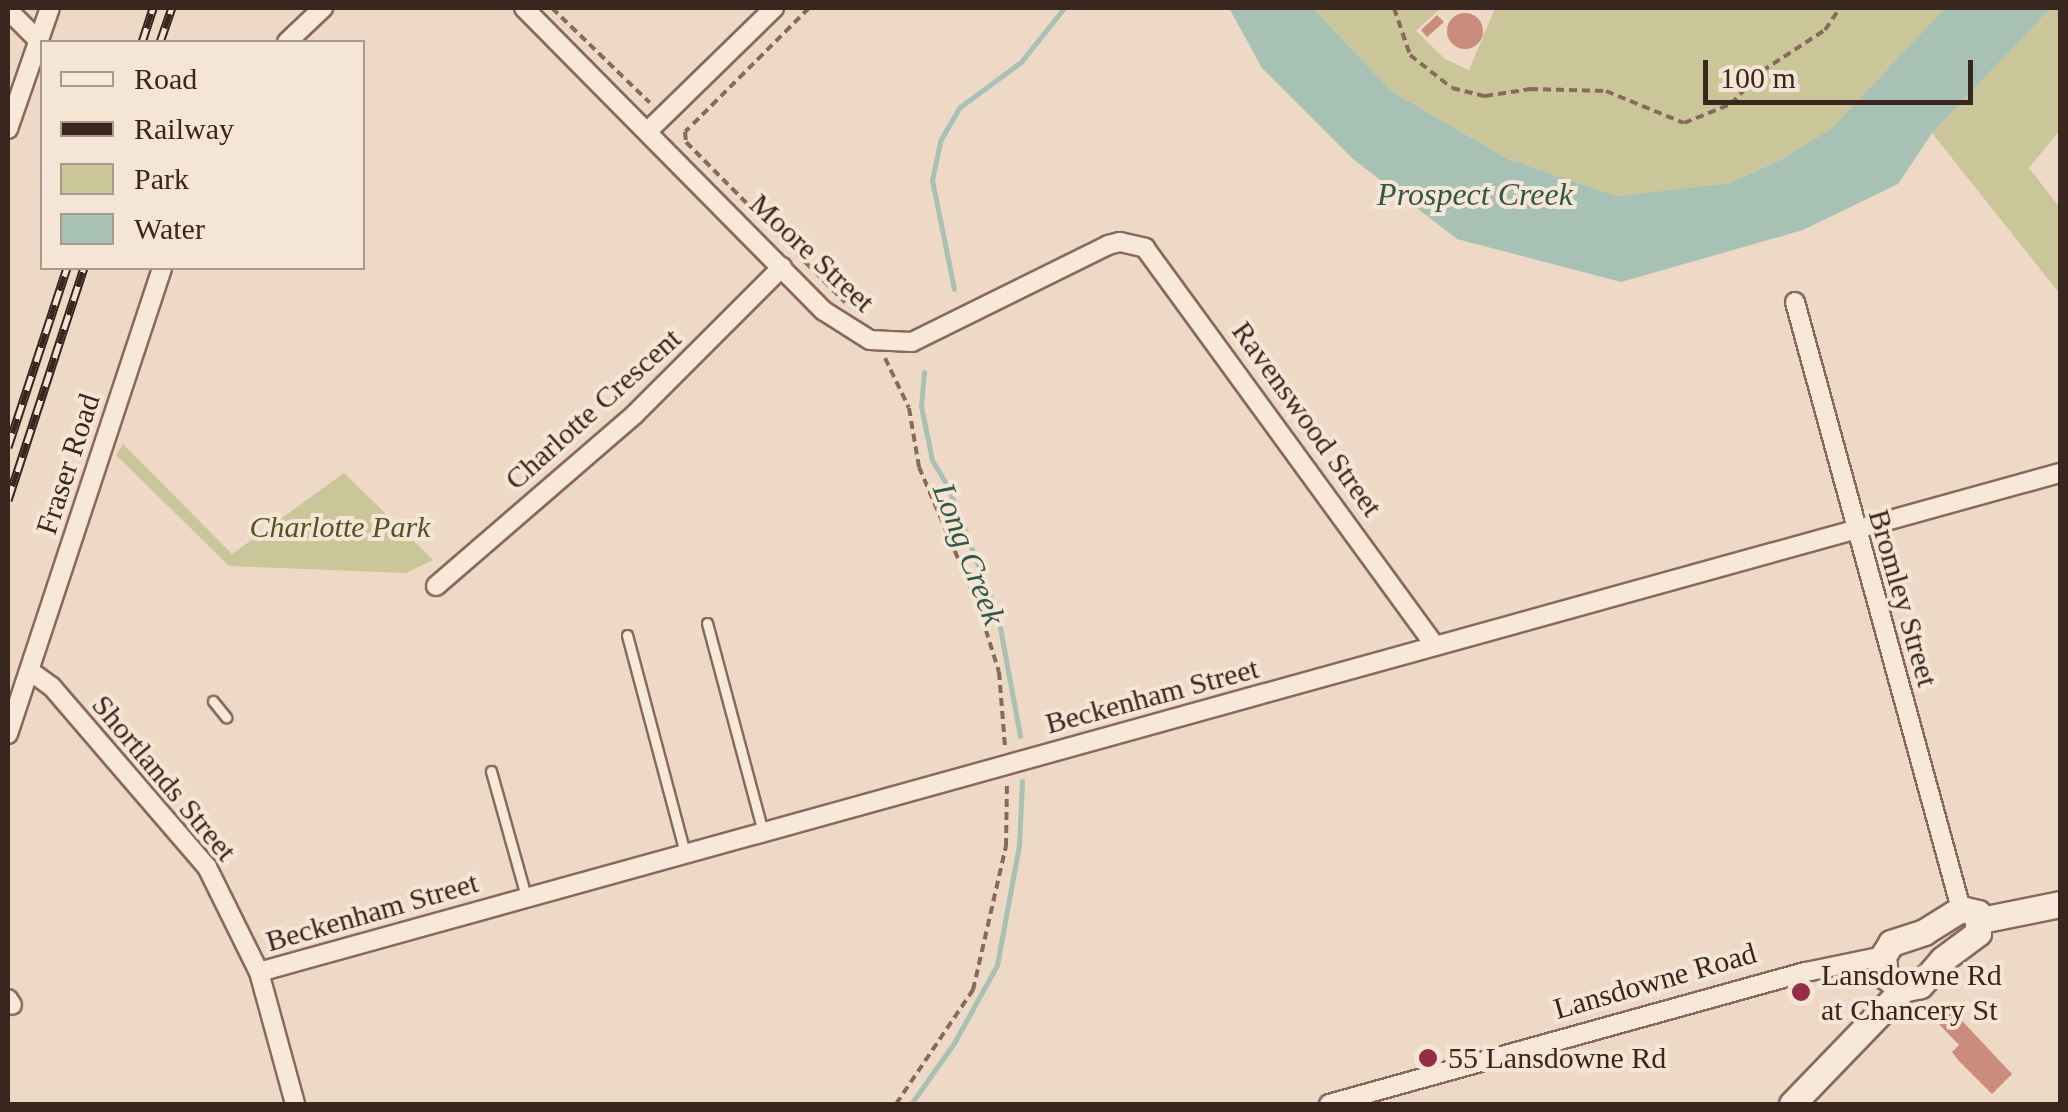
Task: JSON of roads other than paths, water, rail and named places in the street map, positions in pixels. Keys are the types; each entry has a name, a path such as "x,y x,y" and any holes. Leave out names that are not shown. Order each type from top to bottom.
{"main road":[{"path":"1902,989 1885,976 1883,956 1895,940 1971,914 2060,904"},
{"path":"1792,1104 1902,989 1920,985 1943,959 1974,936 1971,914"}],"street":[{"path":"8,129 50,8"},
{"path":"289,40 323,8"},
{"name":"Moore Street","path":"524,8 838,324 870,340 896,344 933,334 1120,242"},
{"path":"648,131 774,8"},
{"path":"8,10 38,41"},
{"name":"Ravenswood Street","path":"1120,242 1145,248 1155,259 1435,646"},
{"name":"Charlotte Crescent","path":"436,586 635,414 782,268"},
{"name":"Fraser Road","path":"8,734 161,270"},
{"name":"Bromley Street","path":"1794,302 1901,696 1971,914"},
{"name":"Beckenham Street","path":"260,972 1435,646 1856,534 2060,473"},
{"name":"Shortlands Street","path":"30,671 52,687 207,867 260,972 295,1104"},
{"name":"Lansdowne Road","path":"1328,1104 1806,972 1883,956"}],"lane":[{"path":"707,623 763,832"},
{"path":"627,635 685,853"},
{"path":"213,701 226,718"},
{"path":"492,772 526,896"}],"water":[{"name":"Prospect Creek","path":"1229,8 1313,8 1391,91 1508,159 1617,196 1730,183 1782,159 1832,128 1945,8 2051,8 1932,133 1898,184 1803,230 1621,282 1457,239 1353,159 1262,68"}],"waterway":[{"name":"Long Creek","path":"954,289 932,180 940,141 960,107 1021,62 1064,8"},
{"name":"Long Creek","path":"924,372 921,406 932,460 948,487 998,617 1020,736"},
{"name":"Long Creek","path":"911,1104 954,1043 997,965 1019,845 1022,781"}],"railway":[{"path":"143,40 153,8"},
{"path":"161,40 172,8"},
{"path":"8,447 66,270"},
{"path":"8,500 83,270"}],"place":[{"name":"Lansdowne Rd at Chancery St","path":"1801,992"},
{"name":"55 Lansdowne Rd","path":"1428,1058"}],"park label":[{"name":"Charlotte Park","path":"340,527"}]}
